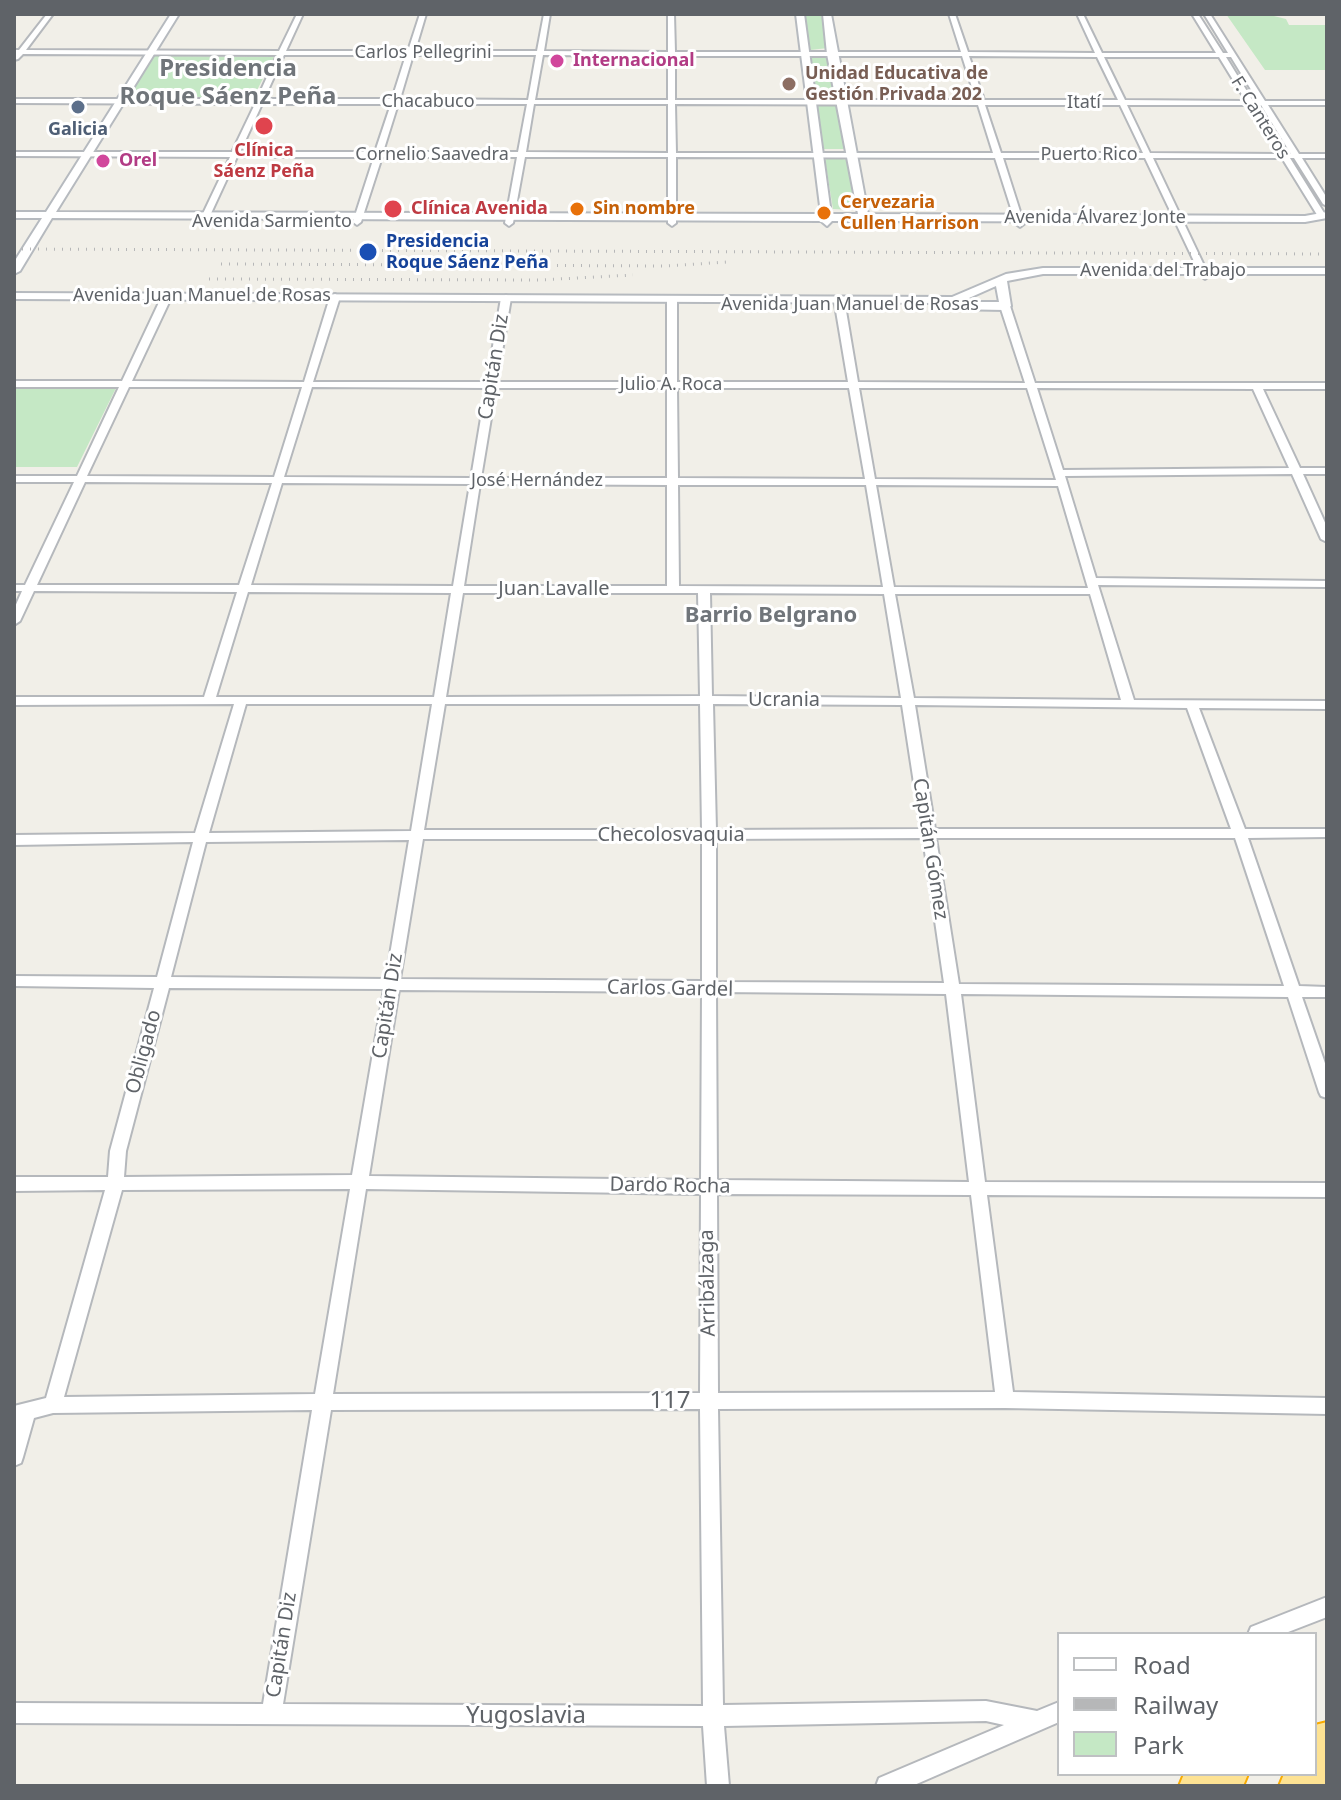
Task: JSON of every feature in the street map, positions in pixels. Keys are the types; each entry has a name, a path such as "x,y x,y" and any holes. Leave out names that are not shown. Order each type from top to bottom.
{"highway":[{"path":"1297,1786 1327,1774"},
{"path":"1197,1786 1224,1776"}],"main road":[{"path":"14,271 175,14"},
{"path":"800,14 827,220"},
{"path":"827,14 864,220"},
{"name":"Avenida Álvarez Jonte","path":"864,220 1178,222 1326,216"},
{"name":"Avenida Sarmiento","path":"14,218 864,220"},
{"path":"1002,286 1019,274 1327,274"},
{"name":"Avenida Juan Manuel de Rosas","path":"14,302 964,302 1005,306 1002,286 975,289 964,302"},
{"name":"Avenida Juan Manuel de Rosas","path":"14,296 166,300"}],"street":[{"path":"14,60 17,52 50,14"},
{"path":"204,218 300,14"},
{"path":"358,219 423,14"},
{"path":"510,220 547,14"},
{"path":"671,14 672,220"},
{"path":"952,14 1019,221"},
{"path":"1080,14 1205,274"},
{"name":"F. Canteros","path":"1195,14 1283,156 1326,216"},
{"name":"F. Canteros","path":"1207,14 1298,156 1326,216"},
{"name":"Carlos Pellegrini","path":"17,52 1233,55"},
{"name":"Chacabuco","path":"14,101 842,102"},
{"name":"Itatí","path":"842,102 1327,103"},
{"name":"Cornelio Saavedra","path":"14,154 850,155"},
{"name":"Puerto Rico","path":"850,155 1327,156"},
{"path":"14,621 166,300"},
{"path":"209,700 334,300"},
{"name":"Capitán Diz","path":"271,1715 505,301"},
{"path":"672,301 673,588"},
{"name":"Capitán Gómez","path":"840,302 908,701 953,991 1005,1400"},
{"path":"1005,306 1129,705"},
{"name":"Julio A. Roca","path":"14,384 1327,386"},
{"path":"1257,386 1327,539"},
{"name":"José Hernández","path":"14,479 869,483 1327,471"},
{"name":"Juan Lavalle","path":"14,588 704,589 1327,584"},
{"name":"Arribálzaga","path":"704,589 709,835 706,1187 713,1716 718,1786"},
{"name":"Obligado","path":"53,1405 115,1184 118,1151 201,837 241,700"},
{"name":"Ucrania","path":"14,701 707,700 1327,705"},
{"path":"1192,705 1239,831 1327,1092"},
{"name":"Checolosvaquia","path":"14,840 417,835 1327,833"},
{"name":"Carlos Gardel","path":"14,981 1327,992"},
{"name":"Dardo Rocha","path":"14,1184 359,1182 1327,1190"},
{"name":"117","path":"20,1413 53,1405 323,1402 1005,1400 1327,1406"},
{"path":"14,1457 20,1413"},
{"path":"1263,1632 1327,1607"},
{"name":"Yugoslavia","path":"14,1713 713,1716 986,1711 1036,1721"},
{"path":"887,1786 1057,1713"}],"green space":[{"path":"821,14 828,48 810,50 803,15"},
{"path":"1226,14 1270,15 1286,19 1289,25 1326,25 1327,19 1327,70 1265,70"},
{"path":"154,56 274,57 253,98 128,98"},
{"path":"810,57 829,57 837,96 816,97"},
{"path":"816,105 838,106 846,149 823,149"},
{"path":"830,157 848,160 856,210 833,209 825,160"},
{"path":"14,388 116,388 77,467 14,467"}],"railway":[{"path":"14,249 1327,254"},
{"path":"221,264 666,266 727,262"},
{"path":"209,279 540,280 633,275"}],"place":[{"name":"Internacional","path":"557,61"},
{"name":"Unidad Educativa de Gestión Privada 202","path":"789,84"},
{"name":"Galicia","path":"78,107"},
{"name":"Clínica Sáenz Peña","path":"264,126"},
{"name":"Orel","path":"103,161"},
{"name":"Clínica Avenida","path":"393,209"},
{"name":"Sin nombre","path":"577,209"},
{"name":"Cervezaria Cullen Harrison","path":"824,213"},
{"name":"Presidencia Roque Sáenz Peña","path":"368,252"}],"district":[{"name":"Presidencia Roque Sáenz Peña","path":"228,83"},
{"name":"Barrio Belgrano","path":"771,616"}]}
